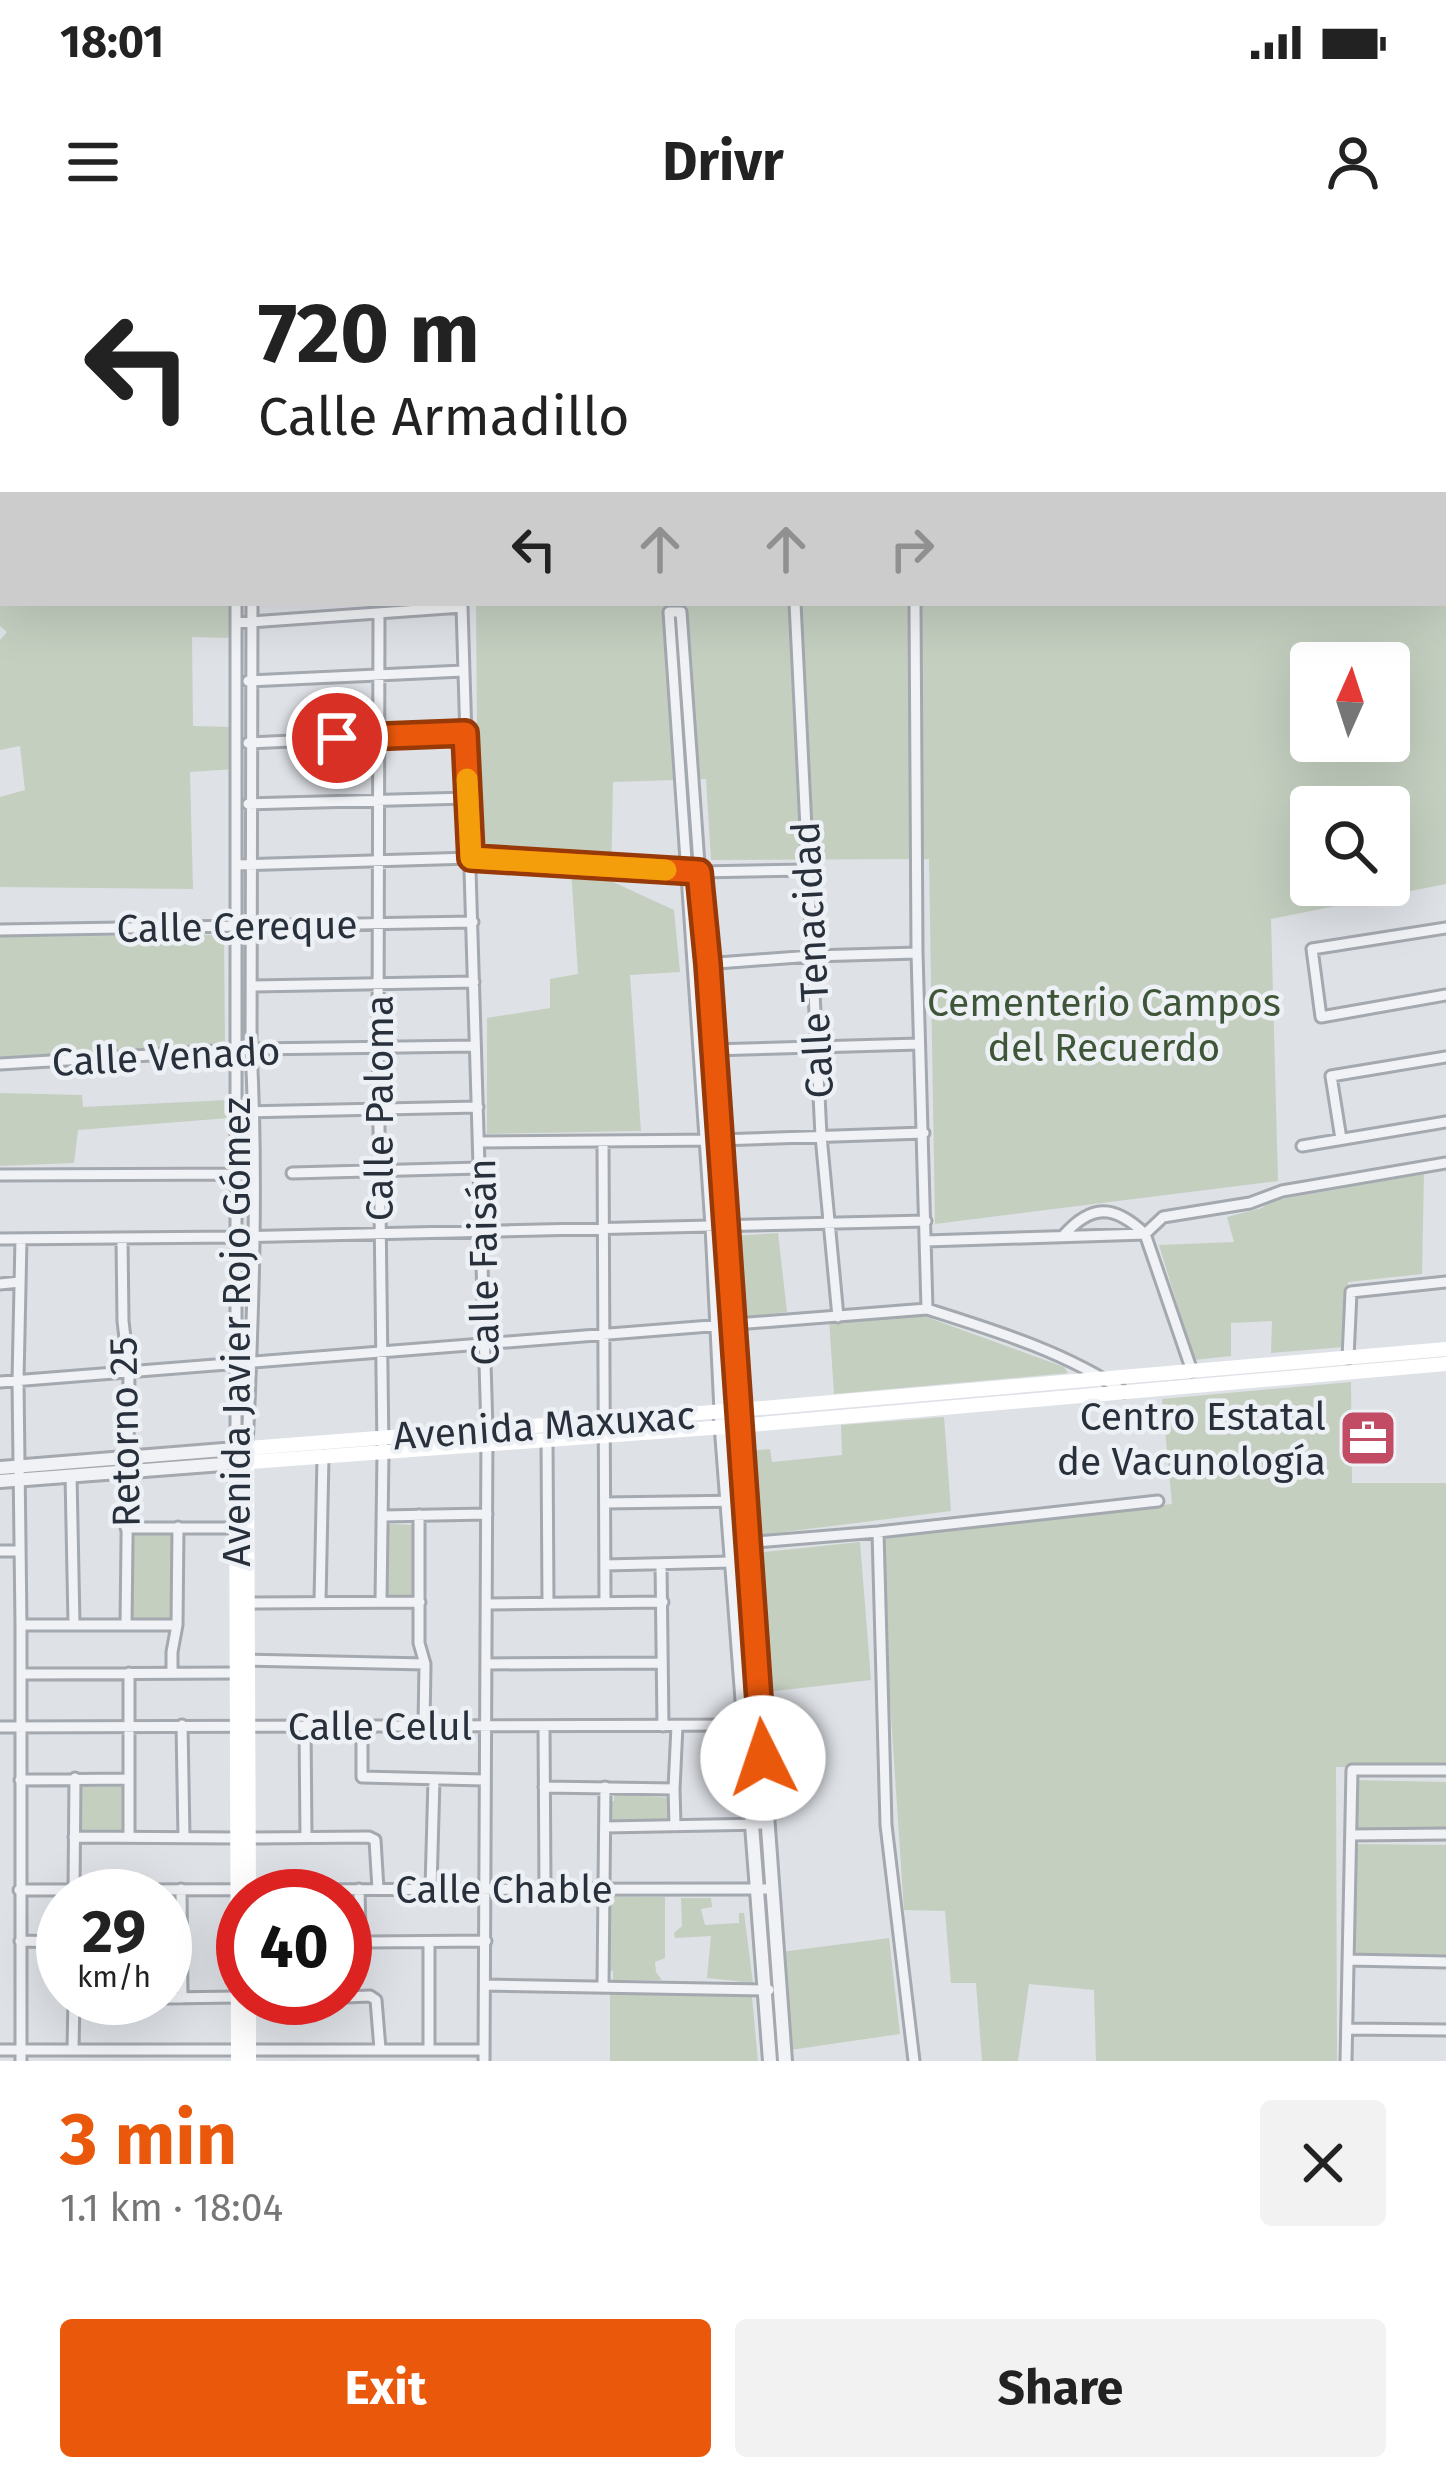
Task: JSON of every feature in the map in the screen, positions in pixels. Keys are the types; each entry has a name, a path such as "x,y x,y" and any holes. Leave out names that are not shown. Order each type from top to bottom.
{"main road":[{"name":"Avenida Maxuxac","path":"242,1456 1124,1392 1446,1349"},
{"name":"Avenida Maxuxac","path":"738,1418 1192,1371 1446,1364"},
{"name":"Avenida Maxuxac","path":"487,1437 547,1440 603,1428"},
{"name":"Avenida Maxuxac","path":"284,1452 323,1457 382,1445"},
{"name":"Avenida Javier Rojo Gómez","path":"242,1456 236,1528 248,1660 243,1726 244,1869"},
{"name":"Avenida Javier Rojo Gómez","path":"242,1456 242,1602 236,1673 243,1726"}],"street":[{"name":"Avenida Javier Rojo Gómez","path":"236,606 236,1237 242,1456"},
{"name":"Avenida Javier Rojo Gómez","path":"242,1456 251,1362 254,1112 252,606"},
{"name":"Calle Tenacidad","path":"795,606 821,1136 838,1317"},
{"path":"915,606 917,953 927,1309"},
{"path":"770,2061 721,1419 676,727 669,612 681,607 785,2061"},
{"name":"Calle Faisán","path":"382,610 462,608 487,1437 484,2055"},
{"path":"236,623 382,610"},
{"name":"Calle Paloma","path":"381,1601 377,860 382,610"},
{"path":"673,670 686,668"},
{"path":"237,680 463,671"},
{"path":"676,727 690,725"},
{"path":"237,743 465,733"},
{"path":"680,789 694,787"},
{"path":"236,805 468,798"},
{"path":"236,865 471,858 699,872 807,870"},
{"name":"Calle Cereque","path":"0,930 473,922"},
{"path":"1446,928 1312,950 1321,1017 1446,995"},
{"path":"693,965 917,953"},
{"path":"251,986 474,982"},
{"path":"699,1051 920,1044"},
{"name":"Calle Venado","path":"0,1064 251,1049 476,1046"},
{"path":"1341,1139 1330,1076 1446,1058"},
{"path":"236,1112 478,1107"},
{"path":"1302,1146 1446,1122"},
{"path":"480,1142 924,1133"},
{"path":"603,1142 605,1602"},
{"path":"926,1241 1144,1234 1163,1217 1446,1163"},
{"path":"292,1172 480,1168"},
{"path":"0,1174 252,1174"},
{"path":"1063,1236 1086,1214 1116,1213 1133,1222 1144,1234 1192,1371"},
{"path":"0,1239 926,1221"},
{"path":"21,1239 21,2055"},
{"name":"Retorno 25","path":"122,1239 129,1372 126,1625"},
{"path":"0,1284 20,1282"},
{"path":"1349,1365 1351,1292 1446,1282"},
{"path":"0,1382 927,1309 988,1328 1104,1378 1124,1392"},
{"path":"547,1440 548,1603"},
{"name":"Avenida Maxuxac","path":"0,1480 20,1473 242,1456"},
{"path":"320,1601 323,1457"},
{"name":"Avenida Maxuxac","path":"0,1468 71,1475 127,1464"},
{"path":"71,1475 74,1624"},
{"path":"605,1503 744,1501"},
{"path":"730,1544 1158,1501"},
{"path":"383,1516 487,1514"},
{"path":"419,1515 424,1726"},
{"path":"172,1673 178,1624 178,1527"},
{"path":"126,1528 236,1528"},
{"path":"878,1532 886,1825 914,2061"},
{"path":"0,1551 20,1551"},
{"path":"605,1565 732,1562"},
{"path":"661,1564 662,1726"},
{"path":"488,1604 663,1601"},
{"path":"242,1602 420,1602"},
{"path":"21,1625 178,1624"},
{"path":"248,1660 425,1664"},
{"path":"486,1664 662,1663"},
{"path":"128,1672 130,1837"},
{"path":"22,1674 236,1673"},
{"path":"182,1725 184,1837"},
{"name":"Calle Celul","path":"0,1727 760,1725"},
{"path":"305,1726 306,1837"},
{"path":"362,1726 362,1777 484,1780"},
{"path":"544,1726 545,1888"},
{"path":"675,1826 677,1726"},
{"path":"1346,2061 1352,1770 1446,1770"},
{"path":"74,1869 76,1778"},
{"path":"20,1780 128,1779"},
{"path":"431,1888 434,1779"},
{"path":"544,1787 674,1789"},
{"path":"603,1985 605,1787"},
{"path":"605,1827 768,1824"},
{"path":"1351,1835 1446,1834"},
{"path":"74,1837 369,1837 375,1840 378,1889"},
{"name":"Calle Chable","path":"372,1889 772,1889"},
{"name":"Calle Chable","path":"19,1890 36,1890"},
{"path":"20,1941 36,1941"},
{"path":"372,1942 486,1941"},
{"path":"429,1943 430,2049"},
{"path":"1348,1960 1446,1962"},
{"path":"485,1985 780,1990"},
{"path":"372,1997 380,2049"},
{"path":"74,2025 74,2050"},
{"path":"1347,2029 1446,2030"},
{"path":"0,2050 21,2055 74,2050 132,2055 360,2055 380,2049 430,2049 484,2055"}],"green space":[{"path":"0,606 231,606 230,638 192,637 193,726 232,727 234,769 190,772 193,889 0,887 0,797 25,790 20,746 0,750 0,640 7,632 0,626"},
{"name":"Cementerio Campos del Recuerdo","path":"476,606 1446,606 1446,884 1410,891 1410,786 1290,786 1290,906 1336,906 1271,919 1278,1181 935,1224 929,859 711,860 706,779 613,782 611,881 674,910 680,972 630,975 641,1131 487,1134 487,1018 550,1008 550,979 578,974 571,870 478,859"},
{"path":"224,935 225,1044 0,1057 0,937"},
{"path":"0,1093 82,1095 83,1107 227,1100 229,1118 78,1130 74,1163 0,1166"},
{"path":"1424,1174 1422,1274 1348,1282 1343,1347 1271,1353 1272,1321 1231,1323 1231,1356 1194,1360 1159,1245 1234,1242 1227,1217 1262,1208 1270,1201"},
{"path":"778,1233 787,1312 736,1318 731,1236"},
{"path":"921,1315 1064,1367 1068,1373 834,1394 829,1319"},
{"path":"1351,1382 1352,1483 1446,1483 1446,1766 1336,1767 1337,2061 1096,2061 1094,1990 1029,1984 1018,2061 982,2061 976,1983 951,1983 945,1911 904,1910 879,1538 1172,1504 1162,1399"},
{"path":"944,1417 951,1511 753,1536 748,1451 770,1449 772,1462 842,1455 841,1425"},
{"path":"415,1525 416,1601 384,1600 384,1526"},
{"path":"131,1530 172,1530 171,1621 128,1619"},
{"path":"860,1542 871,1680 766,1692 754,1553"},
{"path":"1354,1780 1446,1782 1446,1831 1353,1832"},
{"path":"79,1787 123,1787 125,1834 78,1832"},
{"path":"614,1794 673,1798 672,1827 612,1825"},
{"path":"1354,1844 1446,1845 1446,1960 1350,1958"},
{"path":"609,1897 665,1897 665,1958 655,1962 662,1980 613,1980"},
{"path":"681,1898 711,1898 712,1907 701,1909 705,1925 739,1923 739,1913 744,1913 753,1983 707,1978 711,1936 675,1938 682,1926"},
{"path":"889,1938 900,2034 790,2050 781,1952"},
{"path":"610,1993 752,1997 758,2061 610,2061"}],"slow traffic":[{"path":"467,779 471,858 666,870"}],"place":[{"name":"Centro Estatal de Vacunología","path":"1368,1438"}],"route":[{"path":"337,738 465,733 471,858 699,872 763,1758"}]}
